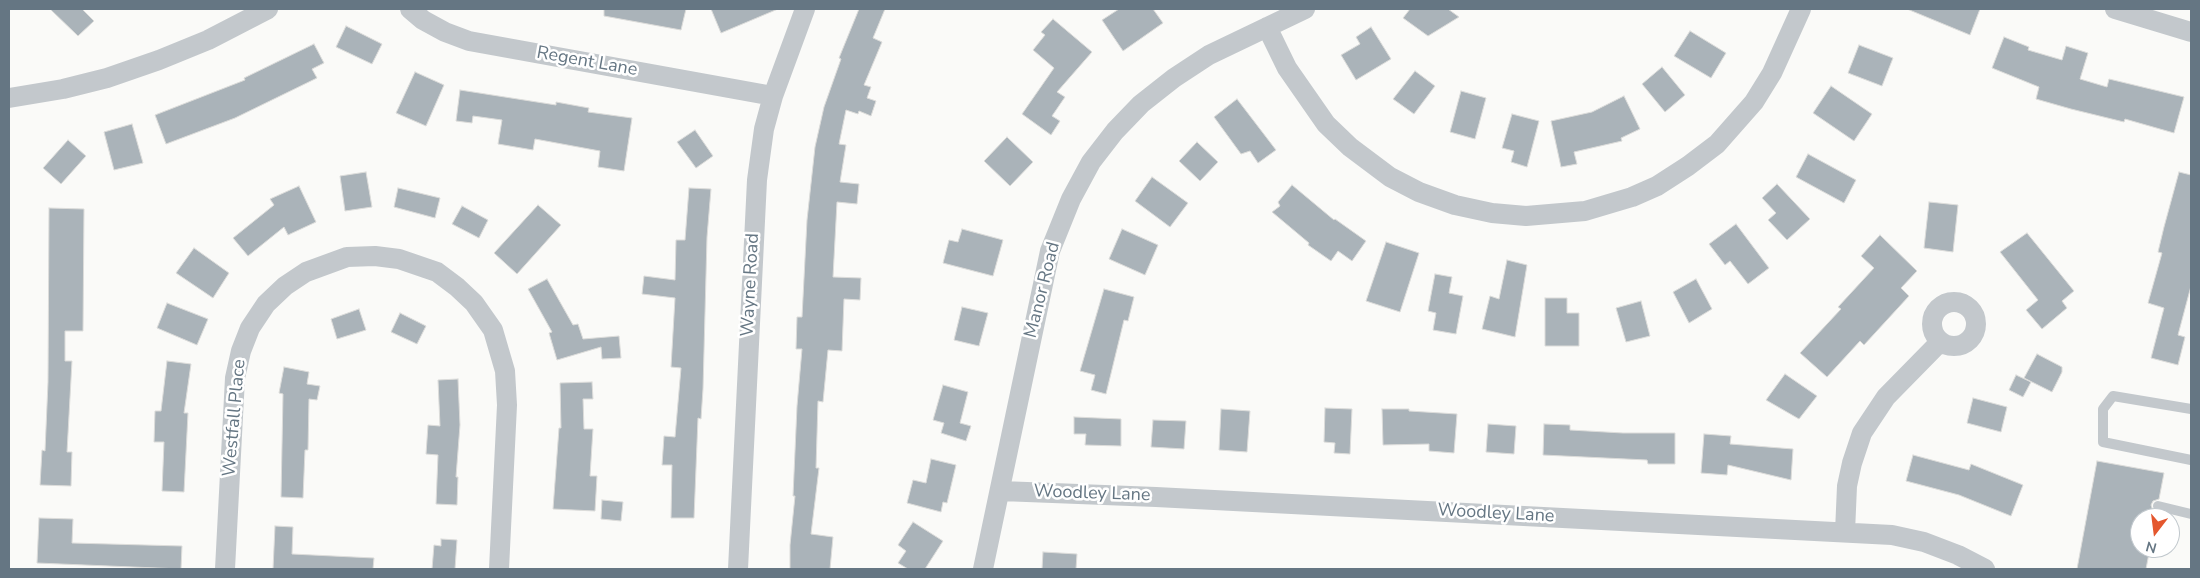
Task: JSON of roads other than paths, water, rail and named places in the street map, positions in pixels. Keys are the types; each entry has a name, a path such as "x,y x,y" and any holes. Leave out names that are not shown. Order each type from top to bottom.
{"street":[{"path":"9,98 63,89 107,78 208,40 268,9"},
{"name":"Regent Lane","path":"410,9 423,20 445,32 469,41 772,96"},
{"name":"Wayne Road","path":"738,569 757,180 764,129 772,96 805,9"},
{"name":"Manor Road","path":"983,569 1001,491 1040,293 1050,251 1071,198 1092,162 1115,131 1141,104 1174,78 1209,55 1305,9"},
{"path":"1267,27 1287,68 1326,124 1350,147 1390,177 1419,192 1455,205 1492,214 1526,216 1585,211 1632,197 1657,186 1688,166 1717,144 1754,102 1772,73 1801,9"},
{"path":"2115,9 2191,32"},
{"name":"Westfall Place","path":"225,569 235,378 241,350 250,328 266,304 285,286 306,272 320,265 347,257 375,256 399,259 437,272 474,303 493,330 505,371 507,405 498,569"},
{"path":"1845,532 1847,486 1852,462 1862,433 1886,397 1940,342"},
{"name":"Woodley Lane","path":"1001,491 1156,497 1892,535 1924,542 1958,555 1985,569"}],"lane":[{"path":"2191,409 2113,396 2103,409 2103,442 2191,460"},
{"path":"2158,506 2191,514"}]}
